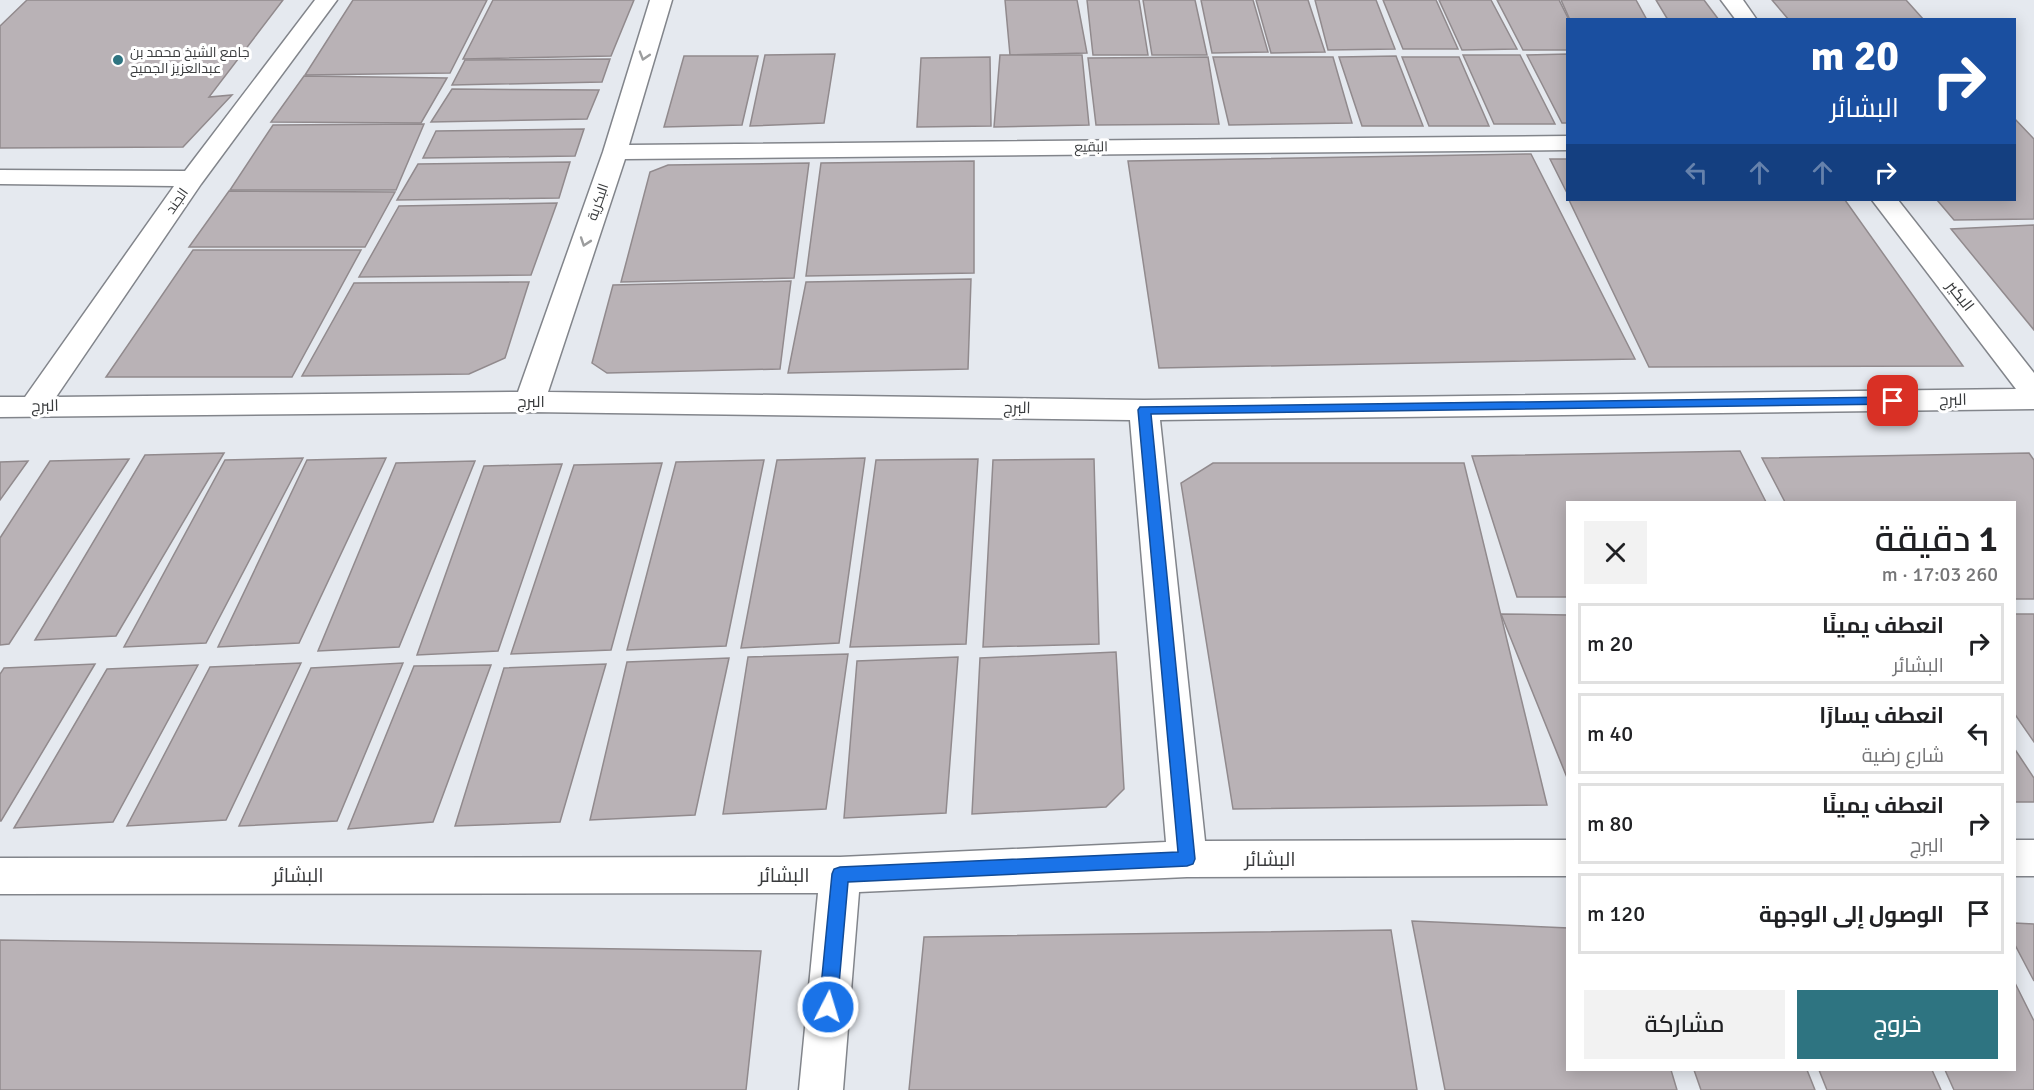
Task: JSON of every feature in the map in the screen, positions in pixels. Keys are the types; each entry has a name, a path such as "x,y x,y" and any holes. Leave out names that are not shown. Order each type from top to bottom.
{"street":[{"name":"الجند","path":"34,406 192,179 326,0"},
{"name":"البكرية","path":"530,402 615,152 661,0"},
{"path":"1732,0 1746,18"},
{"name":"البقيع","path":"615,152 1566,143"},
{"path":"0,177 192,179"},
{"name":"البكير","path":"1886,201 2034,393"},
{"name":"البرج","path":"0,407 530,402 1144,410 2034,399"},
{"path":"1144,410 1187,859"},
{"name":"البشائر","path":"0,876 840,874 1187,859 1566,858"},
{"path":"2016,858 2034,858"},
{"path":"821,1090 840,874"}],"building":[{"name":"جامع الشيخ محمد بن عبدالعزيز الجميح","path":"27,0 283,0 209,97 232,95 183,147 0,148 0,26"},
{"path":"353,0 487,0 450,73 305,75"},
{"path":"493,0 634,0 611,56 463,59"},
{"path":"1005,0 1077,0 1087,53 1010,55"},
{"path":"1087,0 1139,0 1148,55 1093,55"},
{"path":"1143,0 1195,0 1207,55 1152,55"},
{"path":"1201,0 1253,0 1268,52 1212,53"},
{"path":"1256,0 1308,0 1325,52 1271,53"},
{"path":"1315,0 1376,0 1395,49 1328,50"},
{"path":"1383,0 1436,0 1458,49 1403,49"},
{"path":"1439,0 1491,0 1517,49 1462,50"},
{"path":"1497,0 1559,0 1568,18 1566,18 1566,50 1523,50"},
{"path":"1561,0 1636,0 1646,18 1569,18"},
{"path":"1656,0 1704,0 1718,18 1667,18"},
{"path":"1772,0 1906,0 1922,18 1787,18"},
{"path":"835,54 824,123 750,126 765,55"},
{"path":"1566,54 1566,123 1562,123 1527,55"},
{"path":"1000,55 1082,55 1089,125 994,127"},
{"path":"1463,55 1520,55 1555,124 1494,124"},
{"path":"684,56 758,56 742,125 664,127"},
{"path":"1396,56 1423,126 1362,126 1339,57"},
{"path":"990,57 991,126 917,127 921,58"},
{"path":"1208,57 1219,124 1096,125 1088,58"},
{"path":"1213,57 1333,57 1352,123 1229,125"},
{"path":"1402,57 1459,57 1489,126 1429,126"},
{"path":"610,59 602,82 452,85 465,60"},
{"path":"304,76 447,78 421,123 271,122"},
{"path":"452,89 599,90 587,119 431,122"},
{"path":"2016,120 2034,139 2034,219 1954,220 1938,201 2016,201"},
{"path":"424,124 396,190 230,190 273,125"},
{"path":"584,129 575,156 423,158 436,131"},
{"path":"1531,154 1635,359 1159,368 1128,161"},
{"path":"1550,159 1566,159 1566,191"},
{"path":"974,161 974,273 806,276 821,163"},
{"path":"570,162 559,198 397,200 418,164"},
{"path":"809,163 794,278 621,282 650,172 668,165"},
{"path":"229,191 395,192 365,247 189,247"},
{"path":"1569,201 1846,201 1963,366 1649,367"},
{"path":"557,203 531,275 359,277 399,206"},
{"path":"2034,225 2034,330 1951,229"},
{"path":"193,250 361,250 292,377 106,377"},
{"path":"971,279 968,369 788,373 806,282"},
{"path":"791,281 780,369 607,373 592,363 613,285"},
{"path":"529,282 505,358 469,374 302,376 354,283"},
{"path":"1740,451 1765,501 1566,501 1566,597 1517,597 1472,456"},
{"path":"224,453 116,636 35,640 145,455"},
{"path":"2029,453 2034,460 2034,599 2016,599 2016,501 1784,501 1762,458"},
{"path":"303,458 206,643 124,647 225,460"},
{"path":"386,458 299,643 218,647 307,460"},
{"path":"865,458 839,643 741,648 777,460"},
{"path":"129,459 9,644 0,645 0,538 50,461"},
{"path":"978,459 966,644 850,647 876,460"},
{"path":"1094,459 1099,644 983,647 993,460"},
{"path":"764,460 726,646 627,650 676,462"},
{"path":"28,461 0,500 0,462"},
{"path":"475,461 399,647 318,651 396,463"},
{"path":"662,463 611,650 511,654 574,465"},
{"path":"1213,463 1464,463 1547,805 1233,809 1181,483"},
{"path":"562,464 498,651 417,655 484,466"},
{"path":"1501,614 1566,615 1566,775"},
{"path":"2016,614 2034,614 2034,742 2016,716"},
{"path":"1116,652 1124,789 1106,807 972,814 980,658"},
{"path":"848,654 826,809 723,814 748,657"},
{"path":"958,657 946,813 844,818 857,661"},
{"path":"729,658 695,815 590,820 627,662"},
{"path":"301,663 226,820 127,826 210,667"},
{"path":"403,663 337,821 239,826 311,668"},
{"path":"95,664 0,821 0,674 4,668"},
{"path":"606,664 560,822 455,826 504,668"},
{"path":"198,665 113,822 14,828 107,669"},
{"path":"491,665 433,822 348,829 414,666"},
{"path":"2016,751 2034,778 2034,802 2016,802"},
{"path":"1412,921 1566,928 1566,1071 1671,1071 1677,1090 1445,1090"},
{"path":"2016,923 2034,924 2034,981 2016,947"},
{"path":"1391,930 1417,1090 909,1090 924,937"},
{"path":"0,940 761,951 746,1090 0,1090"},
{"path":"2016,985 2034,1021 2034,1090 1954,1090 1945,1071 2016,1071"},
{"path":"1694,1071 1807,1071 1815,1090 1701,1090"},
{"path":"1819,1071 1932,1071 1941,1090 1827,1090"}],"place":[{"name":"جامع الشيخ محمد بن عبدالعزيز الجميح","path":"118,60"}],"route":[{"path":"828,1007 840,874 1187,859 1144,410 1893,401"}]}
